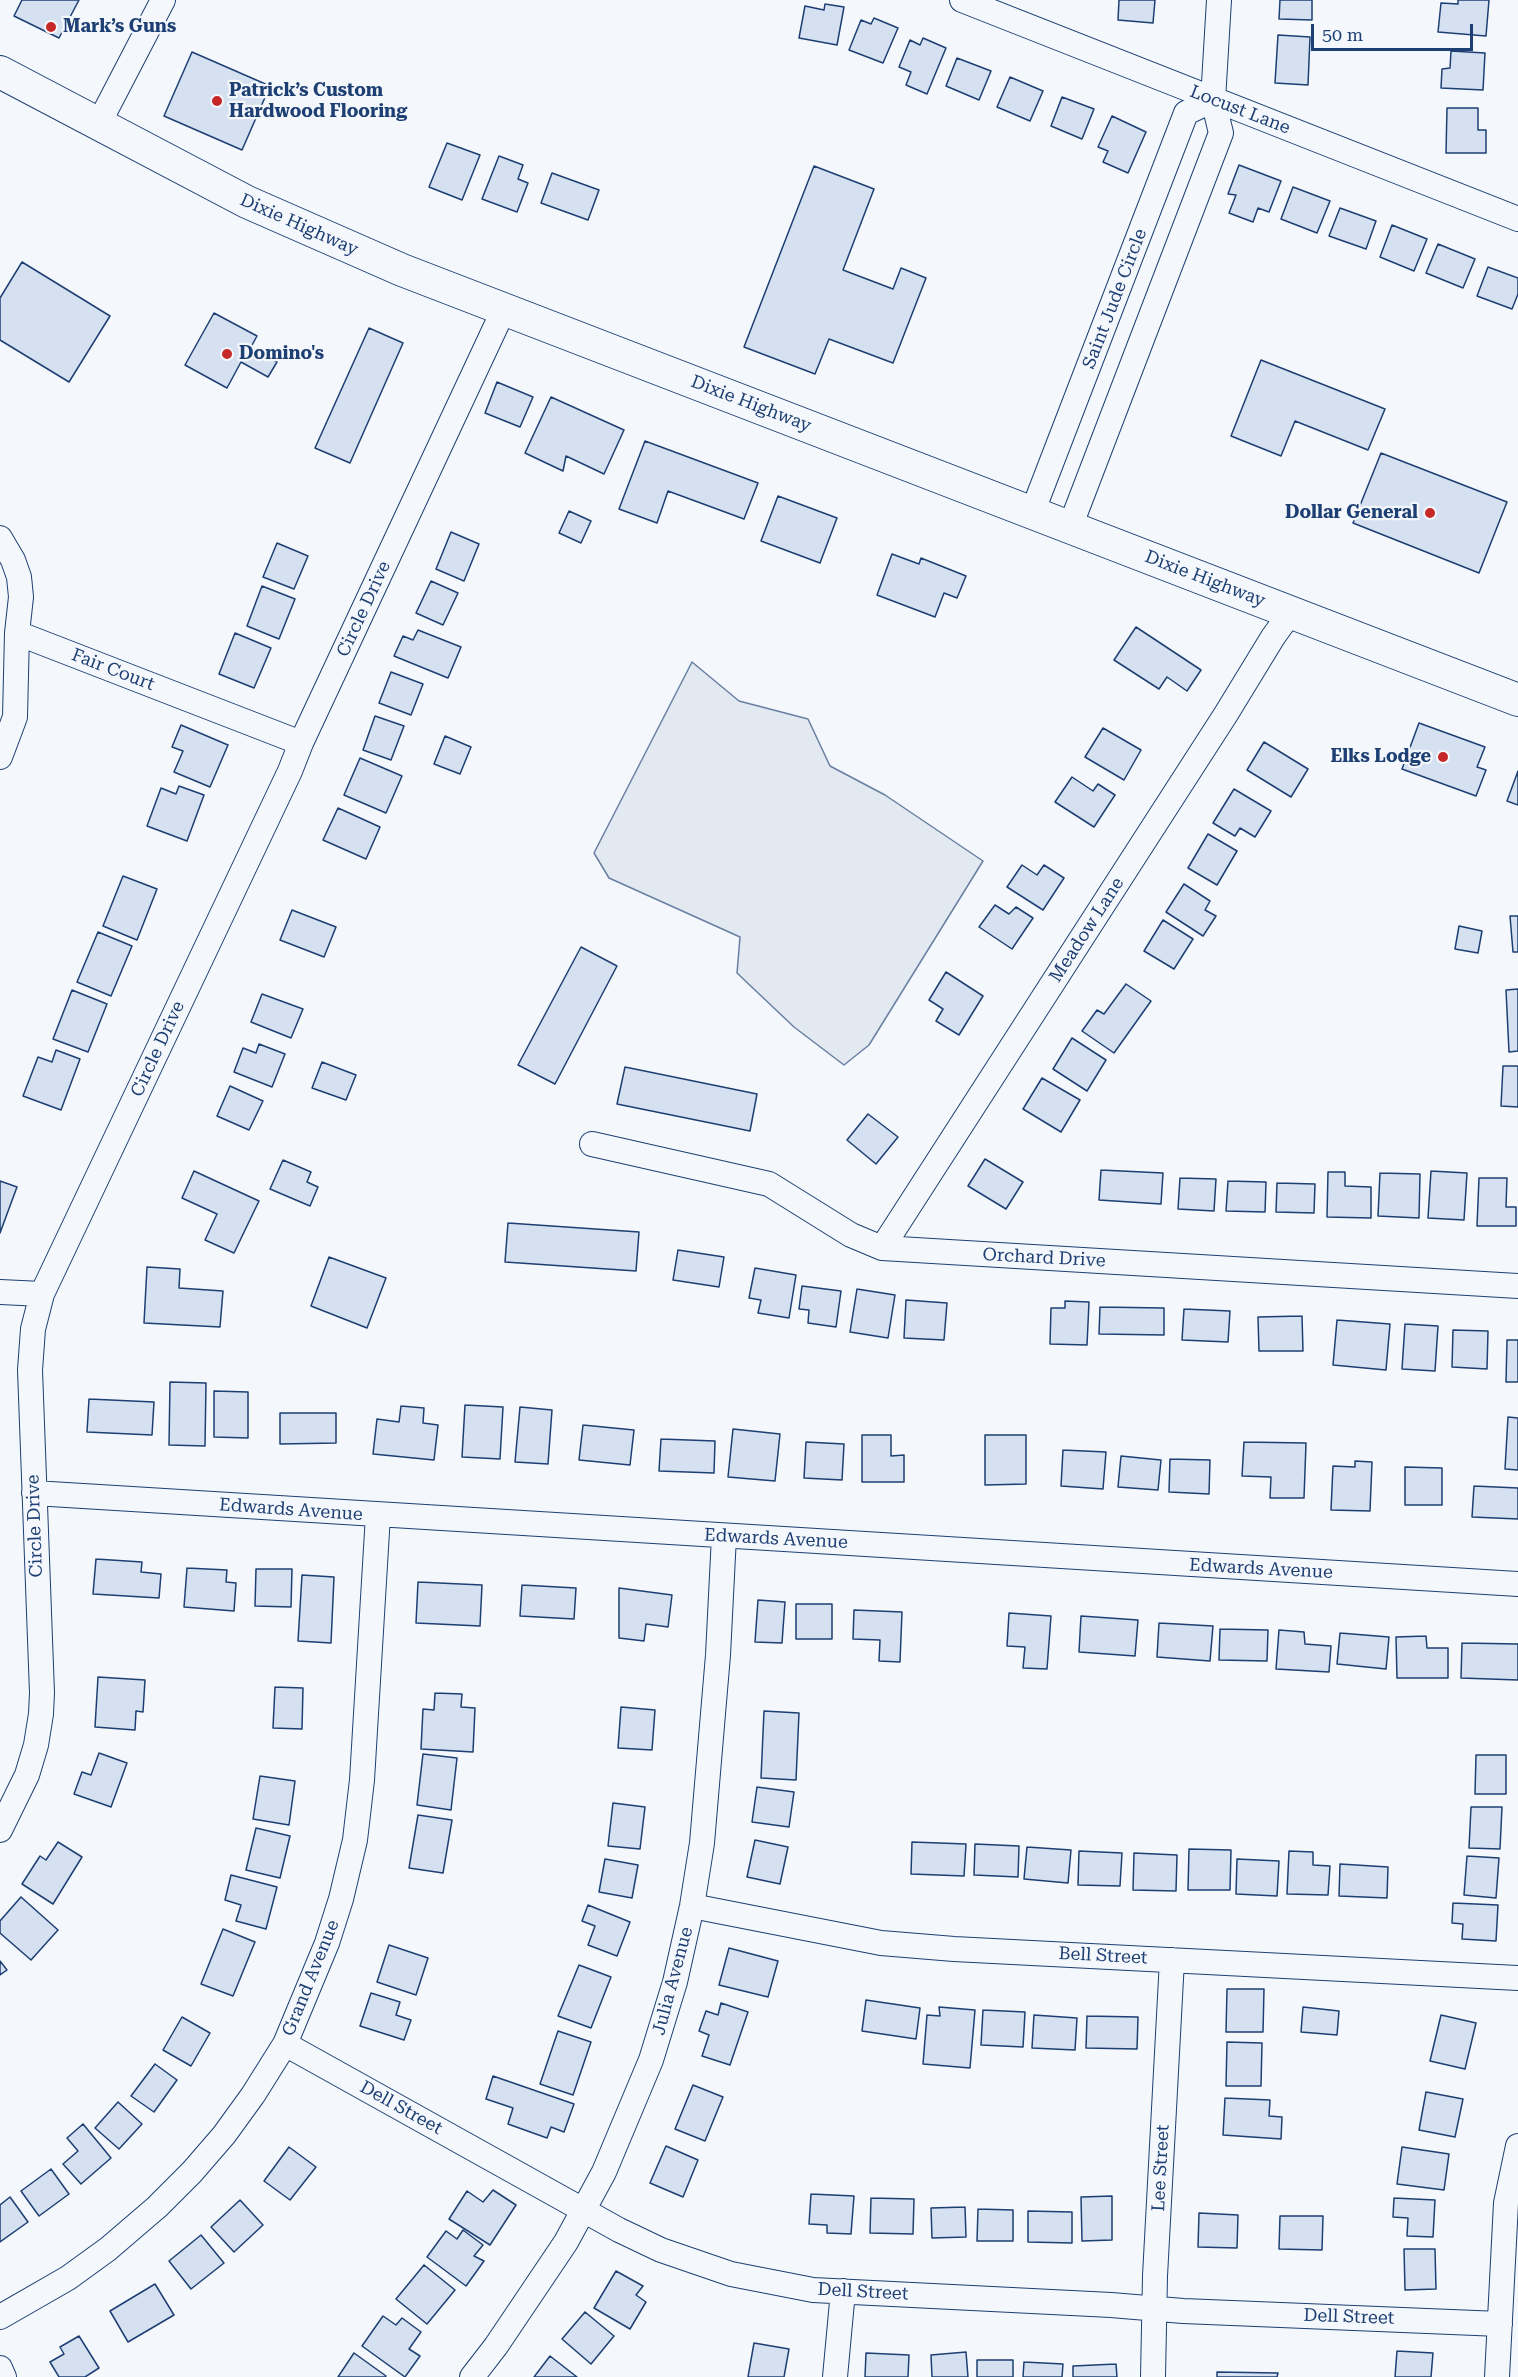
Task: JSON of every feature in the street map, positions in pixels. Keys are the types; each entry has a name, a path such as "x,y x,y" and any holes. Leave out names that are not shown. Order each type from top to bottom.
{"main road":[{"name":"Dixie Highway","path":"0,72 247,202 307,230 504,309 1518,700"}],"street":[{"path":"98,125 163,0"},
{"name":"Locust Lane","path":"962,0 1518,219"},
{"path":"1070,527 1221,133 1213,100 1219,0"},
{"name":"Saint Jude Circle","path":"1032,513 1186,113 1213,100"},
{"name":"Circle Drive","path":"0,1830 27,1775 36,1745 41,1714 30,1370 33,1329 42,1294 290,771 504,309"},
{"path":"0,538 13,560 19,577 21,597 17,633 15,717 0,757"},
{"name":"Meadow Lane","path":"882,1248 1291,612"},
{"name":"Fair Court","path":"17,633 301,743"},
{"name":"Orchard Drive","path":"592,1144 770,1184 851,1235 882,1248 1518,1286"},
{"path":"0,1292 42,1294"},
{"name":"Edwards Avenue","path":"34,1493 1518,1584"},
{"name":"Grand Avenue","path":"0,2317 68,2278 108,2249 157,2207 192,2172 224,2134 253,2095 285,2044 327,1943 341,1899 355,1840 362,1780 378,1515"},
{"name":"Julia Avenue","path":"472,2377 496,2346 566,2242 584,2209 621,2135 651,2060 675,1982 692,1906 702,1843 712,1737 724,1536"},
{"name":"Bell Street","path":"692,1906 881,1943 954,1949 1518,1978"},
{"name":"Lee Street","path":"1153,2377 1172,1960"},
{"name":"Dell Street","path":"285,2044 661,2250 702,2266 774,2284 813,2290 1500,2324"},
{"path":"1497,2377 1506,2204 1518,2146"},
{"path":"835,2377 843,2291"},
{"path":"0,2368 4,2377"}],"shaded area":[{"path":"692,662 739,701 808,719 830,766 885,795 983,861 869,1045 844,1065 794,1027 737,973 740,937 609,878 594,853"}],"building":[{"name":"Mark’s Guns","path":"22,0 79,0 59,38 14,16"},
{"path":"1119,0 1155,0 1153,23 1118,20"},
{"path":"1280,0 1312,0 1312,20 1279,19"},
{"path":"1458,0 1489,0 1486,36 1438,32 1441,3 1458,4"},
{"path":"825,4 844,7 837,45 799,38 805,6 824,10"},
{"path":"874,18 898,28 883,63 849,50 861,20 871,24"},
{"path":"1278,35 1310,37 1308,85 1275,83"},
{"path":"923,38 946,48 927,94 906,85 911,72 899,67 910,40 920,45"},
{"path":"1451,51 1485,53 1483,90 1441,88 1442,69 1450,68"},
{"name":"Patrick’s Custom Hardwood Flooring","path":"192,52 270,86 242,150 164,116"},
{"path":"957,58 991,71 979,100 946,86"},
{"path":"1010,77 1043,91 1030,121 997,107"},
{"path":"1062,97 1094,109 1082,139 1051,126"},
{"path":"1447,108 1478,108 1478,130 1486,130 1486,153 1446,153"},
{"path":"1112,116 1146,132 1128,173 1103,162 1108,151 1098,147"},
{"path":"447,143 480,155 462,200 429,187"},
{"path":"499,156 523,165 518,179 528,183 517,212 482,199"},
{"path":"1239,165 1281,181 1269,212 1258,208 1253,222 1229,213 1236,195 1228,194"},
{"path":"814,166 874,189 843,270 893,289 901,268 926,278 893,363 829,339 815,374 744,347"},
{"path":"552,173 599,190 588,220 541,203"},
{"path":"1293,187 1330,201 1317,233 1281,219"},
{"path":"1340,208 1376,221 1366,249 1329,236"},
{"path":"1392,225 1427,239 1414,271 1380,257"},
{"path":"1438,244 1475,259 1463,288 1426,273"},
{"path":"22,262 110,316 69,382 0,340 0,298"},
{"path":"1488,267 1518,278 1518,294 1512,309 1477,296"},
{"name":"Domino's","path":"214,313 257,336 251,347 277,362 268,377 241,362 227,388 185,365"},
{"path":"369,328 403,343 350,463 315,448"},
{"path":"1261,360 1385,409 1368,450 1295,421 1281,456 1231,436"},
{"path":"497,382 533,397 520,427 485,413"},
{"path":"551,397 624,430 604,474 566,456 563,471 525,453"},
{"path":"645,441 758,483 744,519 668,491 657,523 619,509"},
{"name":"Dollar General","path":"1381,453 1507,502 1479,573 1353,523"},
{"path":"778,496 837,518 820,563 761,541"},
{"path":"569,511 591,521 581,543 559,533"},
{"path":"451,532 479,544 464,581 436,569"},
{"path":"277,543 308,556 294,589 263,577"},
{"path":"892,554 919,564 921,558 966,576 957,598 944,593 935,617 877,595"},
{"path":"431,581 458,593 443,625 416,613"},
{"path":"262,586 295,599 279,639 247,626"},
{"path":"1136,627 1201,670 1187,691 1167,677 1159,689 1114,660"},
{"path":"418,630 461,647 448,678 394,656 403,636 413,640"},
{"path":"235,633 271,648 254,688 219,674"},
{"path":"391,672 423,684 411,715 379,703"},
{"path":"375,716 404,726 391,760 363,750"},
{"name":"Elks Lodge","path":"1419,723 1485,747 1477,767 1486,770 1476,796 1402,769"},
{"path":"181,725 228,745 210,787 174,772 183,751 172,747"},
{"path":"1103,728 1141,750 1124,780 1085,757"},
{"path":"445,736 471,747 460,774 434,764"},
{"path":"1264,742 1308,769 1291,797 1247,770"},
{"path":"360,758 402,776 386,813 344,795"},
{"path":"1518,771 1518,805 1507,801"},
{"path":"1072,777 1093,791 1098,784 1115,795 1094,827 1055,802"},
{"path":"179,786 204,795 187,841 147,826 161,788 176,794"},
{"path":"1234,789 1271,811 1255,837 1240,828 1235,836 1213,823"},
{"path":"338,808 380,827 366,859 323,840"},
{"path":"1208,834 1237,851 1217,885 1188,868"},
{"path":"1022,865 1037,875 1044,865 1064,878 1043,910 1007,887"},
{"path":"123,876 157,889 137,940 103,926"},
{"path":"1184,884 1210,901 1205,910 1216,916 1203,936 1166,912"},
{"path":"995,905 1009,914 1016,907 1033,918 1012,949 979,927"},
{"path":"292,910 336,927 324,957 280,940"},
{"path":"1510,916 1518,916 1518,952 1513,952"},
{"path":"1163,920 1193,939 1174,969 1144,951"},
{"path":"1459,926 1482,931 1478,953 1455,949"},
{"path":"98,932 132,946 111,996 77,982"},
{"path":"581,947 617,966 555,1084 518,1065"},
{"path":"946,972 983,996 959,1035 936,1021 943,1009 929,1000"},
{"path":"1126,984 1151,1001 1114,1053 1082,1031 1097,1010 1104,1014"},
{"path":"1518,989 1518,1051 1509,1052 1506,990"},
{"path":"72,990 107,1004 88,1052 53,1039"},
{"path":"262,994 303,1009 291,1038 251,1022"},
{"path":"1072,1038 1106,1060 1087,1091 1053,1069"},
{"path":"259,1044 285,1054 272,1087 234,1072 243,1048 256,1053"},
{"path":"56,1050 80,1059 61,1110 23,1096 38,1057 52,1062"},
{"path":"322,1062 356,1075 346,1100 312,1088"},
{"path":"1503,1066 1518,1066 1518,1107 1501,1106"},
{"path":"625,1067 757,1094 750,1131 617,1104"},
{"path":"1042,1078 1080,1100 1061,1132 1023,1109"},
{"path":"230,1086 263,1101 249,1130 217,1116"},
{"path":"868,1114 898,1137 876,1164 847,1140"},
{"path":"985,1159 1023,1182 1006,1209 968,1186"},
{"path":"283,1160 311,1172 307,1182 318,1187 310,1206 270,1189"},
{"path":"1101,1170 1163,1173 1161,1204 1099,1200"},
{"path":"194,1171 259,1201 234,1253 205,1240 217,1214 182,1198"},
{"path":"1431,1171 1467,1173 1464,1220 1428,1218"},
{"path":"1328,1172 1345,1172 1345,1186 1371,1187 1371,1218 1327,1217"},
{"path":"1380,1173 1420,1174 1419,1218 1378,1216"},
{"path":"1180,1178 1216,1179 1214,1211 1178,1209"},
{"path":"1479,1178 1507,1178 1506,1207 1516,1207 1516,1226 1477,1226"},
{"path":"0,1181 17,1187 0,1233"},
{"path":"1228,1181 1266,1182 1265,1212 1226,1211"},
{"path":"1277,1183 1315,1184 1314,1213 1276,1212"},
{"path":"508,1223 639,1232 636,1271 505,1262"},
{"path":"678,1250 724,1257 719,1287 673,1280"},
{"path":"329,1257 386,1278 367,1328 311,1306"},
{"path":"147,1267 180,1269 179,1288 223,1291 220,1327 144,1323"},
{"path":"755,1268 796,1275 789,1318 758,1313 761,1300 749,1298"},
{"path":"802,1286 841,1291 836,1327 808,1323 809,1310 799,1309"},
{"path":"857,1289 895,1295 888,1338 850,1332"},
{"path":"906,1300 947,1303 944,1340 904,1338"},
{"path":"1065,1301 1089,1302 1087,1345 1050,1344 1051,1308 1065,1308"},
{"path":"1100,1307 1164,1308 1164,1335 1099,1334"},
{"path":"1184,1309 1230,1311 1228,1342 1182,1340"},
{"path":"1302,1316 1303,1351 1259,1351 1258,1317"},
{"path":"1337,1320 1390,1324 1386,1370 1333,1365"},
{"path":"1405,1324 1438,1326 1435,1371 1402,1369"},
{"path":"1453,1330 1488,1331 1487,1369 1452,1367"},
{"path":"1507,1340 1518,1340 1518,1382 1506,1382"},
{"path":"170,1382 206,1383 205,1446 169,1445"},
{"path":"214,1391 248,1392 248,1438 214,1437"},
{"path":"89,1399 154,1402 152,1435 87,1432"},
{"path":"465,1405 503,1407 500,1459 462,1457"},
{"path":"401,1406 424,1408 423,1423 438,1425 434,1460 373,1454 377,1419 399,1422"},
{"path":"520,1407 552,1410 548,1464 515,1462"},
{"path":"280,1413 336,1413 336,1443 280,1444"},
{"path":"1508,1417 1518,1418 1518,1470 1505,1469"},
{"path":"583,1425 634,1430 630,1465 579,1460"},
{"path":"733,1429 780,1434 775,1481 728,1477"},
{"path":"862,1435 891,1435 891,1456 904,1455 904,1482 862,1482"},
{"path":"985,1435 1026,1435 1026,1484 985,1485"},
{"path":"661,1439 715,1441 714,1473 659,1471"},
{"path":"806,1442 844,1444 842,1480 804,1478"},
{"path":"1244,1442 1306,1443 1304,1498 1270,1498 1271,1477 1242,1476"},
{"path":"1063,1450 1106,1452 1103,1489 1061,1486"},
{"path":"1121,1456 1161,1460 1158,1490 1118,1487"},
{"path":"1170,1459 1210,1460 1209,1494 1169,1492"},
{"path":"1355,1461 1372,1462 1370,1511 1331,1510 1333,1466 1355,1467"},
{"path":"1405,1467 1442,1468 1442,1505 1405,1505"},
{"path":"1474,1486 1518,1488 1518,1519 1472,1517"},
{"path":"96,1559 142,1562 141,1572 161,1574 159,1598 93,1594"},
{"path":"187,1568 227,1570 226,1582 236,1583 234,1611 184,1607"},
{"path":"256,1569 292,1569 291,1607 255,1606"},
{"path":"302,1575 334,1577 331,1643 298,1641"},
{"path":"418,1582 482,1585 480,1626 416,1623"},
{"path":"522,1585 576,1588 574,1619 520,1616"},
{"path":"619,1588 672,1595 668,1627 646,1624 644,1641 619,1638"},
{"path":"758,1600 785,1602 782,1643 755,1642"},
{"path":"796,1604 832,1604 832,1639 796,1639"},
{"path":"854,1610 902,1612 900,1662 879,1661 880,1640 853,1639"},
{"path":"1009,1613 1051,1616 1047,1669 1023,1668 1025,1647 1007,1646"},
{"path":"1081,1616 1138,1620 1135,1656 1079,1652"},
{"path":"1159,1623 1213,1626 1210,1661 1157,1657"},
{"path":"1220,1629 1268,1630 1267,1661 1219,1660"},
{"path":"1279,1630 1304,1632 1305,1644 1331,1646 1329,1672 1276,1669"},
{"path":"1340,1633 1389,1637 1386,1669 1337,1664"},
{"path":"1426,1636 1427,1648 1448,1648 1448,1678 1397,1678 1396,1637"},
{"path":"1462,1643 1518,1644 1518,1680 1461,1678"},
{"path":"98,1677 145,1680 143,1712 136,1711 135,1730 95,1727"},
{"path":"275,1687 303,1688 302,1729 273,1728"},
{"path":"435,1693 462,1694 461,1707 475,1708 473,1752 421,1749 423,1709 434,1710"},
{"path":"621,1707 655,1710 652,1750 618,1748"},
{"path":"764,1711 799,1713 796,1780 761,1778"},
{"path":"99,1753 127,1763 111,1807 74,1794 82,1772 91,1775"},
{"path":"423,1754 457,1758 451,1810 417,1805"},
{"path":"1476,1755 1506,1755 1506,1794 1475,1794"},
{"path":"260,1776 295,1781 289,1825 253,1819"},
{"path":"757,1787 794,1792 789,1827 752,1822"},
{"path":"613,1803 645,1807 640,1849 608,1846"},
{"path":"1471,1807 1502,1807 1500,1849 1469,1848"},
{"path":"418,1815 452,1820 443,1873 409,1868"},
{"path":"256,1828 290,1836 280,1878 246,1870"},
{"path":"755,1840 788,1847 780,1884 747,1877"},
{"path":"58,1842 82,1857 53,1904 22,1884 40,1856 46,1860"},
{"path":"912,1842 966,1844 964,1876 911,1874"},
{"path":"975,1844 1019,1846 1018,1877 974,1875"},
{"path":"1027,1847 1071,1850 1068,1883 1024,1879"},
{"path":"1189,1849 1231,1850 1230,1890 1188,1890"},
{"path":"1079,1851 1122,1853 1120,1886 1078,1885"},
{"path":"1289,1851 1313,1852 1313,1865 1330,1866 1328,1895 1287,1894"},
{"path":"1134,1853 1177,1855 1176,1891 1133,1890"},
{"path":"1467,1856 1499,1858 1496,1898 1464,1895"},
{"path":"605,1859 638,1865 632,1898 599,1892"},
{"path":"1237,1859 1279,1861 1277,1896 1236,1894"},
{"path":"1340,1864 1388,1867 1387,1898 1339,1896"},
{"path":"231,1875 277,1887 266,1929 236,1921 241,1905 225,1900"},
{"path":"21,1897 58,1930 31,1960 0,1933 0,1921"},
{"path":"1453,1903 1498,1905 1496,1941 1462,1939 1463,1924 1452,1923"},
{"path":"588,1905 630,1922 617,1956 588,1945 595,1926 582,1921"},
{"path":"223,1929 255,1942 233,1996 201,1984"},
{"path":"389,1945 428,1958 416,1995 377,1982"},
{"path":"729,1948 778,1961 768,1997 719,1985"},
{"path":"0,1961 7,1970 0,1975"},
{"path":"579,1965 611,1977 591,2028 558,2016"},
{"path":"1227,1989 1264,1989 1263,2032 1226,2032"},
{"path":"371,1993 400,2002 396,2015 411,2020 404,2040 360,2026"},
{"path":"866,2000 920,2008 916,2039 862,2031"},
{"path":"721,2003 748,2012 730,2065 702,2056 709,2035 699,2031 706,2011 718,2015"},
{"path":"939,2007 975,2010 970,2068 923,2064 927,2015 940,2016"},
{"path":"1303,2007 1339,2011 1337,2035 1301,2032"},
{"path":"983,2010 1025,2012 1023,2047 981,2045"},
{"path":"1034,2015 1077,2018 1075,2050 1032,2048"},
{"path":"1441,2015 1476,2023 1465,2069 1430,2061"},
{"path":"1087,2016 1138,2017 1137,2049 1086,2048"},
{"path":"182,2017 210,2033 191,2066 163,2050"},
{"path":"558,2031 591,2042 573,2095 540,2084"},
{"path":"1227,2042 1262,2043 1261,2086 1226,2086"},
{"path":"155,2064 177,2080 154,2112 131,2096"},
{"path":"493,2076 574,2104 564,2132 551,2127 547,2138 508,2124 513,2108 486,2099"},
{"path":"693,2085 723,2097 705,2141 675,2129"},
{"path":"1426,2092 1463,2099 1455,2137 1419,2130"},
{"path":"1225,2098 1270,2100 1269,2116 1282,2117 1281,2139 1223,2135"},
{"path":"118,2102 142,2124 119,2149 95,2128"},
{"path":"83,2124 111,2158 81,2184 63,2164 78,2151 67,2138"},
{"path":"666,2146 698,2160 683,2197 650,2183"},
{"path":"289,2147 316,2167 290,2200 264,2181"},
{"path":"1402,2147 1449,2154 1444,2190 1397,2184"},
{"path":"51,2169 69,2194 39,2216 21,2191"},
{"path":"493,2190 516,2205 490,2245 449,2219 467,2191 483,2202"},
{"path":"811,2194 854,2196 851,2234 827,2233 827,2225 809,2224"},
{"path":"1112,2196 1112,2240 1082,2241 1081,2197"},
{"path":"10,2197 28,2222 0,2242 0,2205"},
{"path":"871,2198 914,2199 913,2234 870,2233"},
{"path":"1394,2198 1435,2200 1433,2237 1407,2236 1408,2218 1393,2217"},
{"path":"240,2200 263,2225 234,2252 211,2227"},
{"path":"965,2207 966,2237 932,2238 931,2208"},
{"path":"978,2209 1013,2210 1013,2241 977,2241"},
{"path":"1028,2211 1072,2212 1072,2243 1028,2242"},
{"path":"1199,2213 1238,2215 1237,2248 1198,2247"},
{"path":"1280,2216 1323,2216 1322,2250 1279,2249"},
{"path":"463,2230 483,2245 474,2256 484,2261 466,2286 427,2257 446,2231 457,2239"},
{"path":"201,2235 224,2263 191,2289 169,2261"},
{"path":"1404,2249 1435,2249 1436,2289 1405,2290"},
{"path":"424,2265 455,2290 427,2324 396,2299"},
{"path":"616,2271 643,2286 636,2295 646,2302 630,2329 594,2308"},
{"path":"155,2284 174,2315 128,2342 110,2311"},
{"path":"585,2312 614,2336 591,2364 562,2339"},
{"path":"383,2316 396,2325 402,2318 421,2332 409,2349 420,2356 405,2377 362,2346"},
{"path":"79,2336 99,2368 85,2377 59,2377 50,2362 64,2354 60,2347"},
{"path":"754,2343 789,2349 784,2377 748,2377"},
{"path":"1397,2351 1433,2353 1431,2377 1395,2377"},
{"path":"966,2352 968,2377 932,2377 931,2355"},
{"path":"354,2353 386,2376 338,2377"},
{"path":"866,2353 909,2355 908,2377 865,2377"},
{"path":"550,2356 577,2377 534,2377"},
{"path":"977,2360 1013,2360 1013,2377 977,2377"},
{"path":"1024,2362 1063,2364 1062,2377 1023,2377"},
{"path":"1116,2364 1117,2377 1073,2377 1073,2366"},
{"path":"1217,2372 1278,2373 1277,2377 1217,2377"}],"place":[{"name":"Mark’s Guns","path":"51,27"},
{"name":"Patrick’s Custom Hardwood Flooring","path":"217,101"},
{"name":"Domino's","path":"227,354"},
{"name":"Dollar General","path":"1430,513"},
{"name":"Elks Lodge","path":"1443,757"}]}
